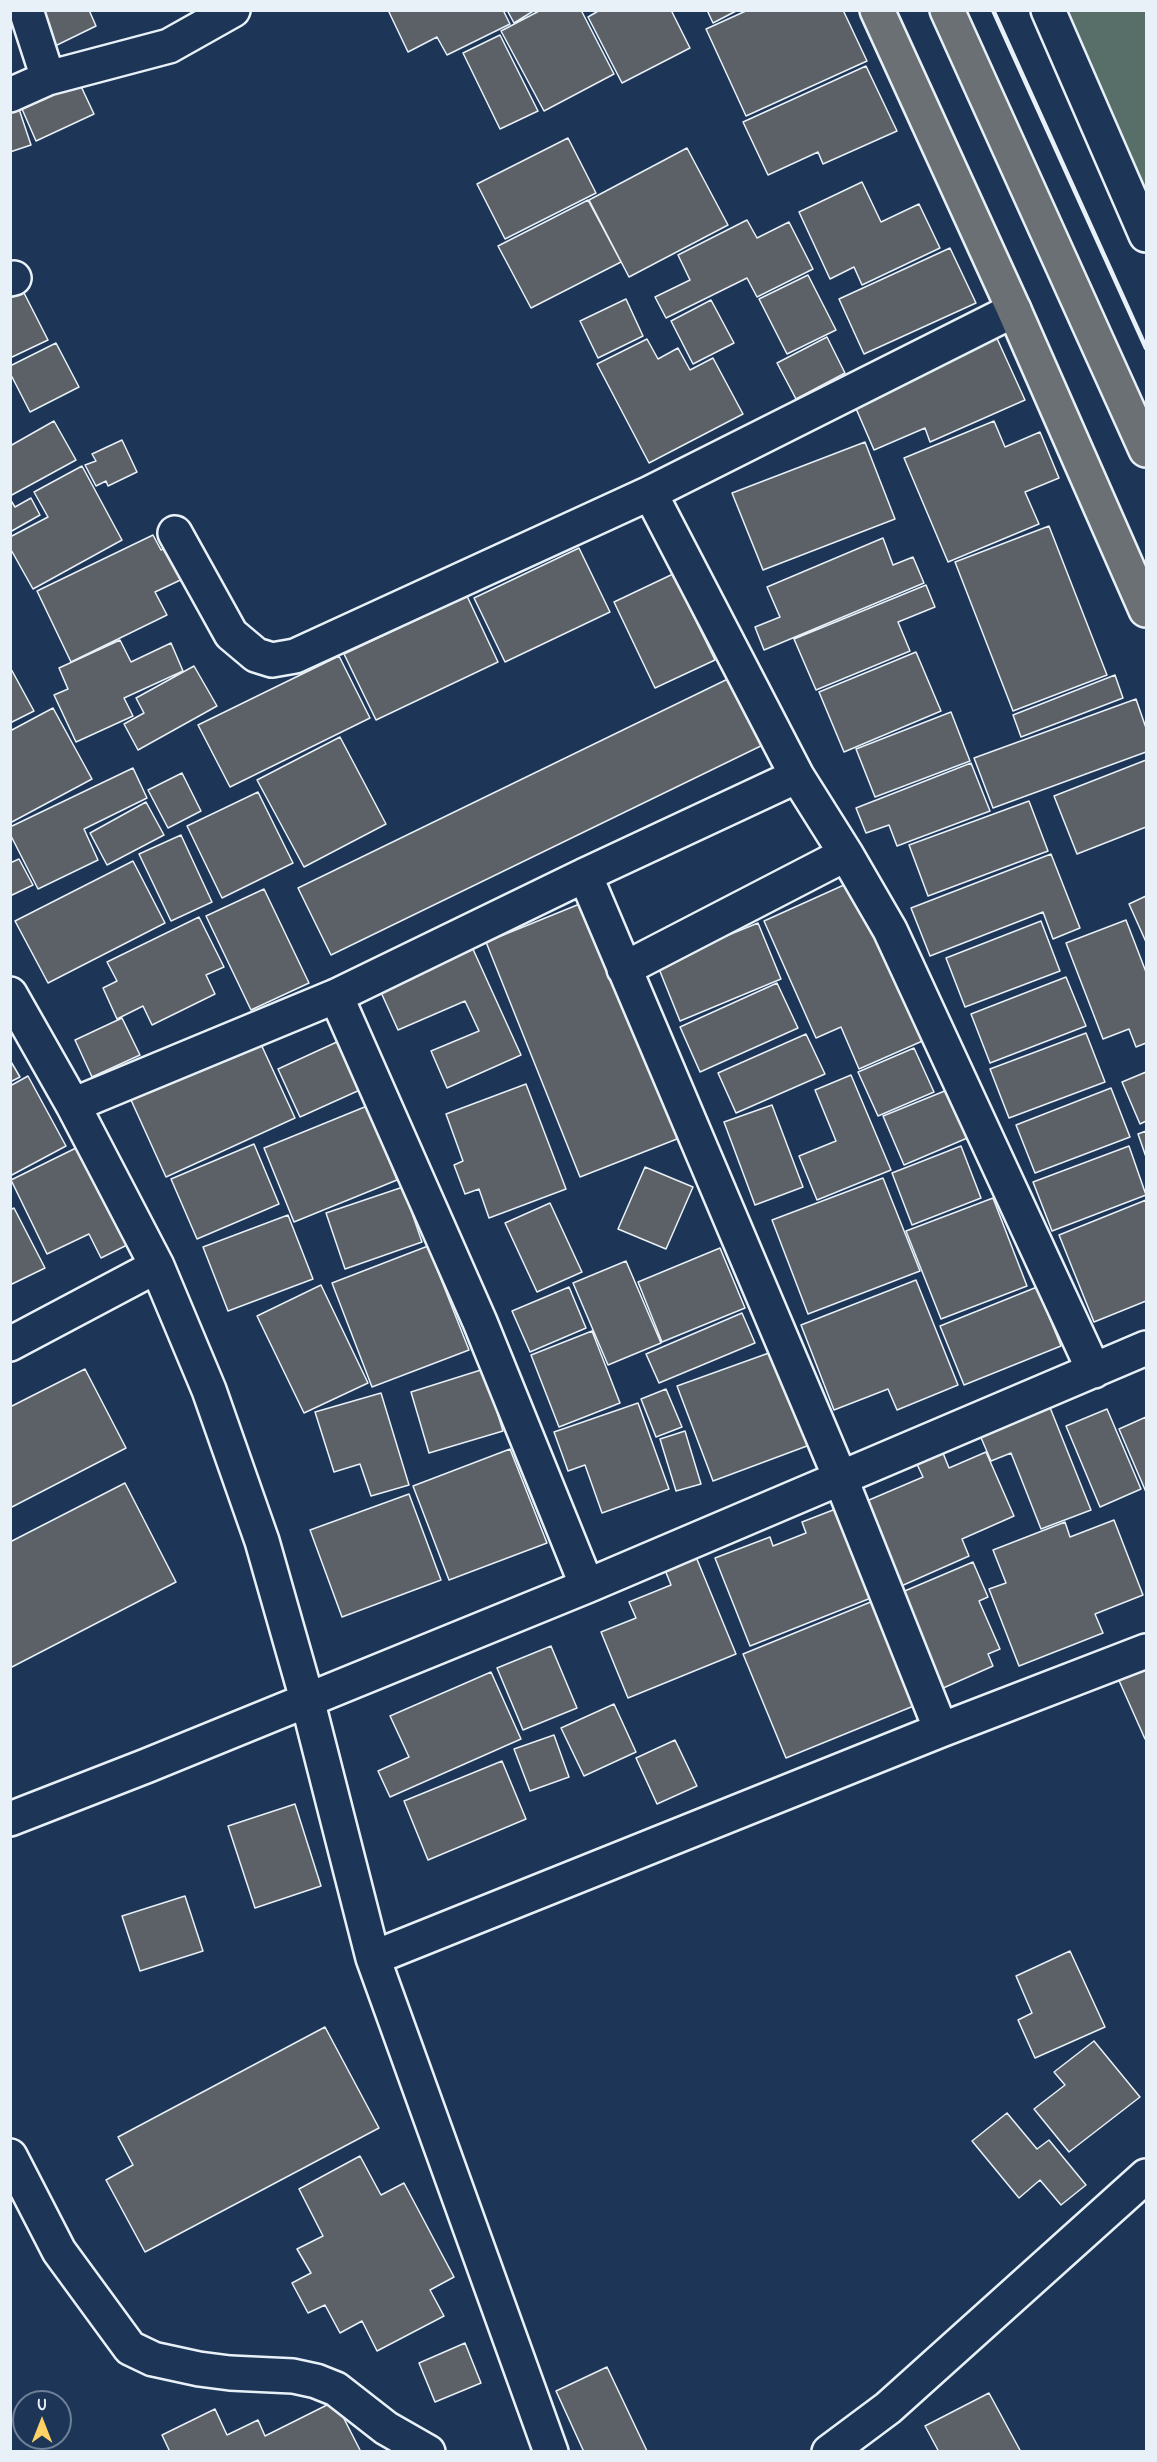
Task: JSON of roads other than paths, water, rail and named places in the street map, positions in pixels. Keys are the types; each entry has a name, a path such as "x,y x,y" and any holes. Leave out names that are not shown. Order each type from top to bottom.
{"highway":[{"path":"877,10 1014,310 1146,610"},
{"path":"947,10 1146,450"}],"street":[{"path":"26,10 48,78"},
{"path":"10,94 48,78 169,46 233,10"},
{"path":"1048,10 1146,235"},
{"path":"175,533 231,634 256,655 272,660 295,656 650,493 1014,310"},
{"path":"650,493 797,776 890,930 1095,1371"},
{"path":"73,1105 336,996 585,875 797,776"},
{"path":"624,969 846,854"},
{"path":"585,875 840,1477 940,1730"},
{"path":"10,994 73,1105 157,1266 209,1390 262,1541 308,1699 373,1958 543,2449"},
{"path":"336,996 480,1322 587,1586"},
{"path":"10,1344 157,1266"},
{"path":"10,1819 587,1586 1146,1348"},
{"path":"373,1958 940,1730 1146,1651"},
{"path":"10,2156 59,2251 130,2348 153,2359 199,2369 294,2376 316,2381 336,2390 386,2428 428,2451"},
{"path":"829,2451 888,2408 1146,2176"}],"railway":[{"path":"993,10 1146,348"}]}
